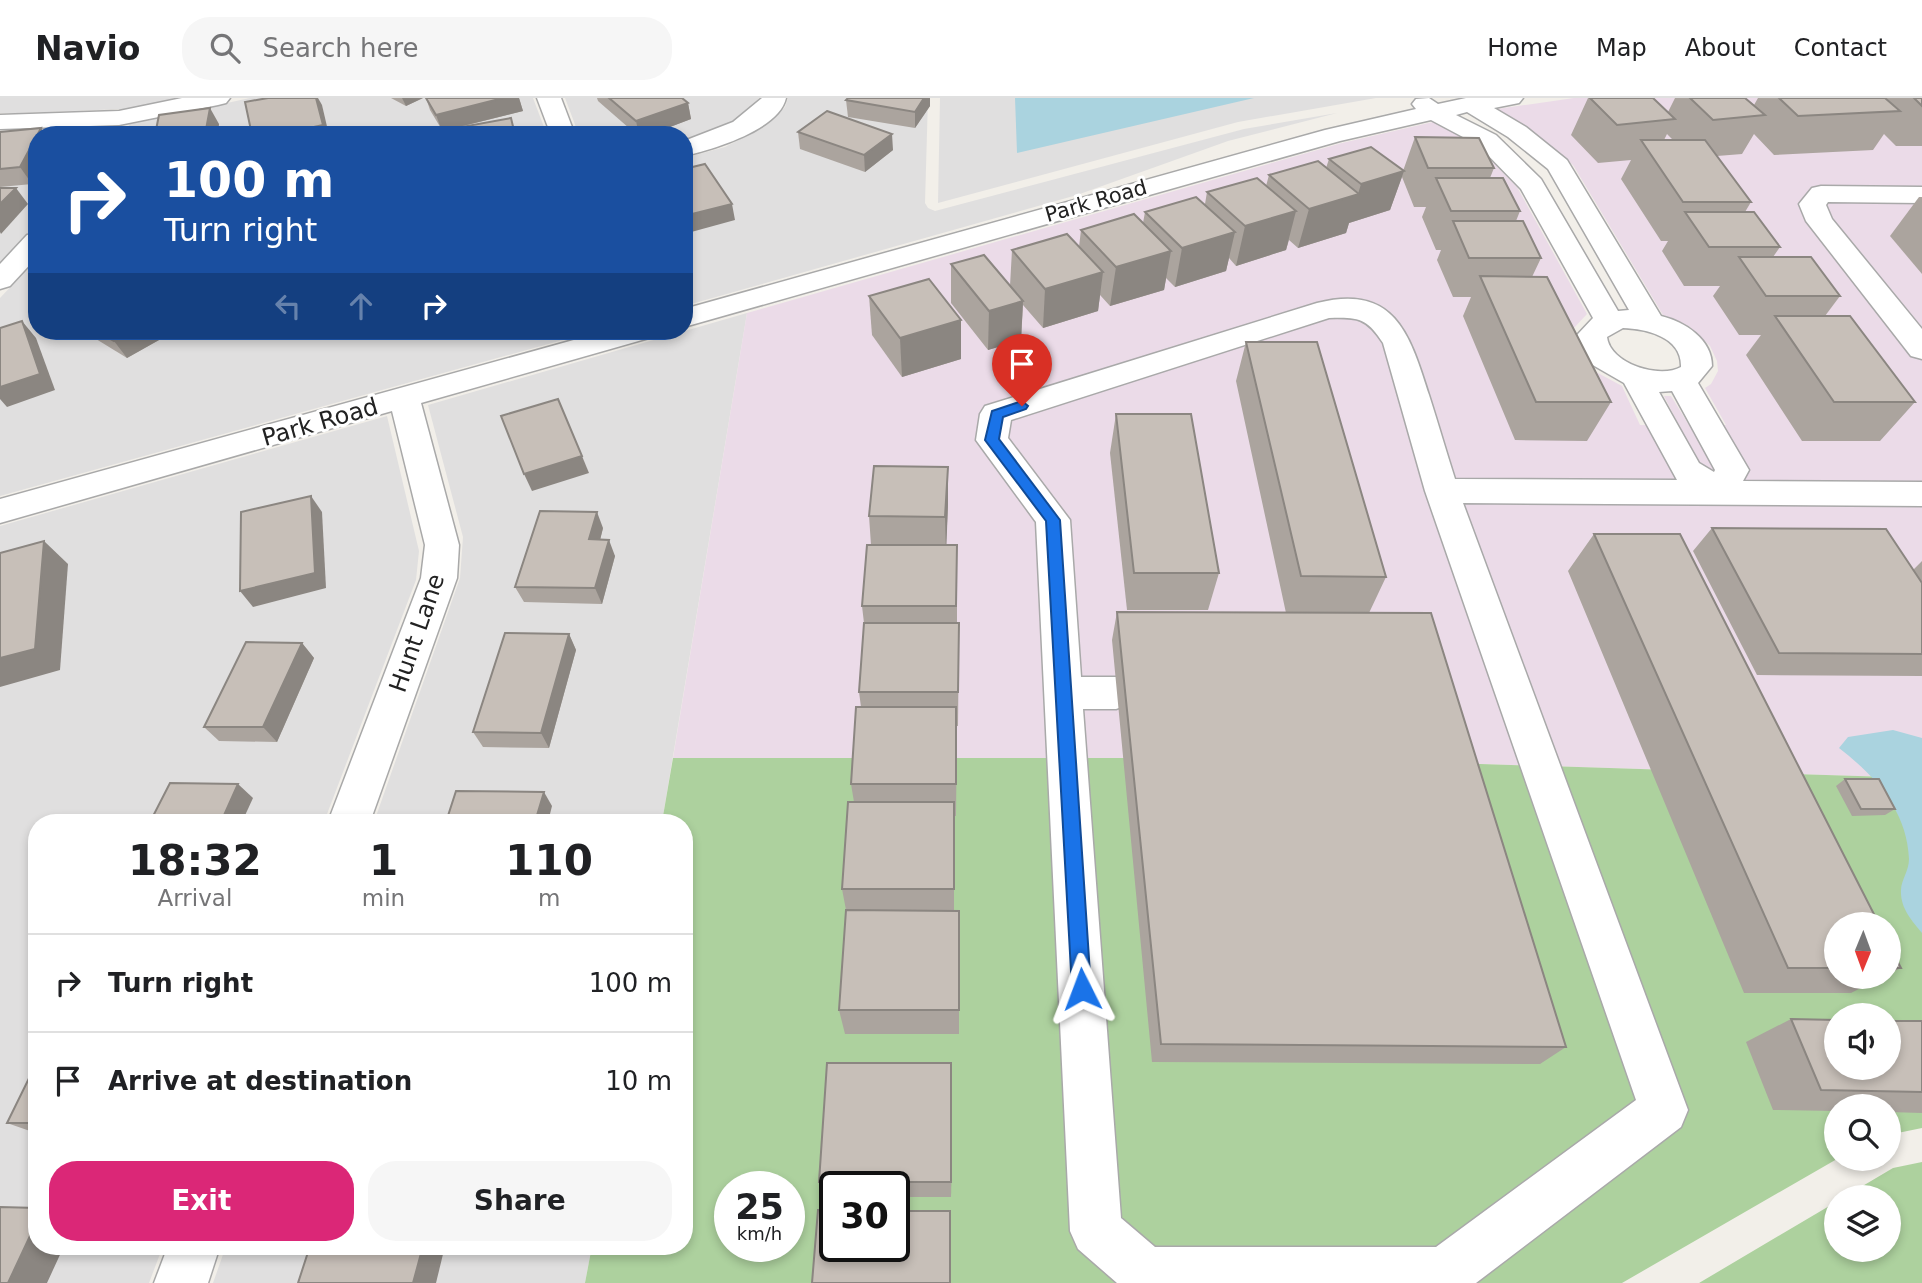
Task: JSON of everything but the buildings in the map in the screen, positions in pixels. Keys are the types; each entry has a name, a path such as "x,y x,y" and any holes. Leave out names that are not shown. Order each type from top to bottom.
{"street":[{"path":"0,122 113,126 218,98"},
{"path":"549,98 560,126"},
{"path":"693,147 721,139 752,123 774,103 774,98"},
{"name":"Park Road","path":"693,315 1334,135 1425,105 1511,98"},
{"path":"1468,101 1517,132 1558,165 1650,321"},
{"path":"1425,105 1487,141 1532,185 1609,321"},
{"path":"1922,195 1821,194 1811,204 1819,221 1922,349"},
{"path":"0,280 28,251"},
{"path":"1360,307 1384,321 1398,343 1442,491 1664,1110 1444,1274 1146,1273 1096,1231 1053,520 992,440 996,414 1327,309 1360,307"},
{"path":"1621,319 1650,321 1681,335 1698,356 1698,366 1692,374 1681,380 1653,382 1637,379 1606,364 1597,354 1592,344 1593,334 1598,326 1621,319"},
{"name":"Park Road","path":"0,511 607,340"},
{"path":"1637,379 1688,471 1721,492"},
{"path":"1681,380 1732,470 1721,492"},
{"name":"Hunt Lane","path":"352,814 439,578 442,545 404,398"},
{"path":"1442,491 1922,494"},
{"path":"1063,693 1116,693"},
{"path":"181,1283 191,1255"}],"shaded area":[{"path":"0,98 183,98 124,109 0,113"},
{"path":"250,98 533,98 544,126 129,126"},
{"path":"565,98 759,98 741,118 714,132 693,138 693,126 576,126"},
{"path":"788,98 928,98 925,203 935,211 1244,129 1337,113 1228,141 1077,195 693,303 693,156 725,147 764,127 785,107"},
{"path":"940,98 1376,98 1238,122 938,203"},
{"path":"1574,98 1922,98 1922,778 1294,758 673,758 747,313 1342,143 1433,122 1476,145 1517,187 1587,314 1573,329 1578,353 1596,372 1622,386 1640,425 1679,426 1664,396 1671,396 1689,425 1726,425 1705,388 1711,384 1718,371 1710,346 1690,327 1663,315 1573,165 1529,129 1497,109"},
{"path":"28,130 28,233 0,262 0,131"},
{"path":"28,268 28,340 563,340 0,496 0,298"},
{"path":"747,313 663,814 377,814 460,578 463,537 428,405 653,340 693,340 693,329"},
{"path":"387,416 419,551 416,580 327,814 28,814 28,1255 160,1255 149,1283 0,1283 0,526"},
{"path":"223,1255 590,1255 585,1283 213,1283"}],"green space":[{"path":"673,758 1294,758 1922,778 1922,1128 1901,1132 1901,1094 1824,1094 1824,1166 1622,1283 585,1283 590,1255 693,1255 693,814 663,814"},
{"path":"1922,1162 1922,1283 1699,1283 1824,1209 1824,1262 1901,1262 1901,1185 1864,1185 1888,1171 1901,1171 1901,1166"}],"water":[{"path":"1015,98 1254,98 1017,153"},
{"path":"1893,730 1922,738 1922,933 1902,903 1901,886 1909,859 1902,825 1887,796 1865,770 1839,748 1848,737"}],"route":[{"path":"1022,406 996,414 992,440 1053,520 1082,989"}]}
